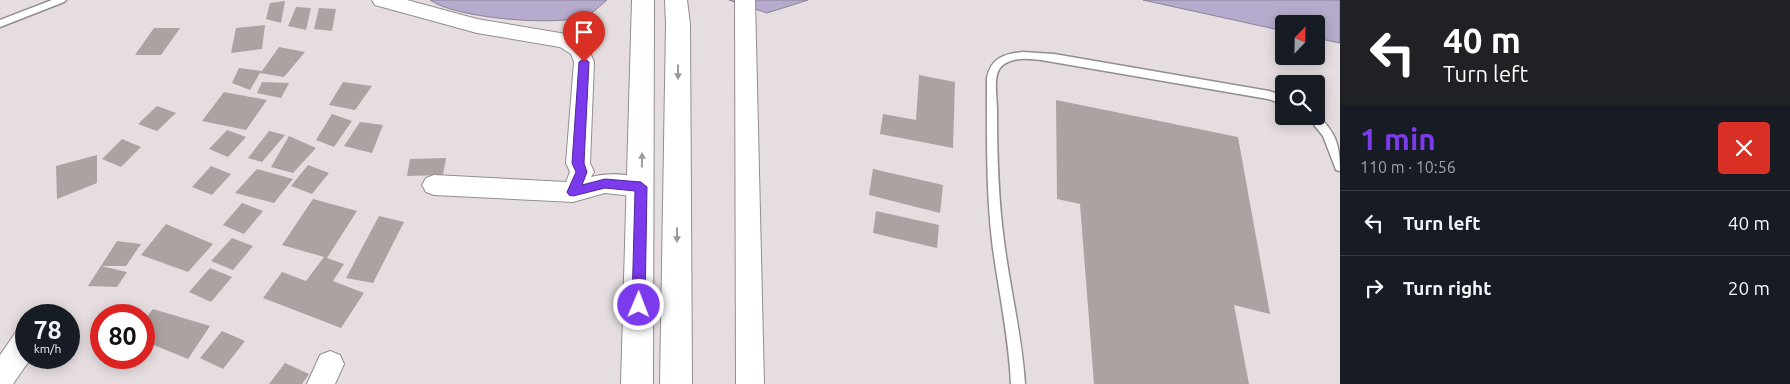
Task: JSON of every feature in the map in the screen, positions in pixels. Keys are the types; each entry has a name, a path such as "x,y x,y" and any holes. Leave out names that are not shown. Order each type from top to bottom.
{"highway":[{"path":"637,384 644,12"},
{"path":"676,384 677,12"}],"street":[{"path":"382,0 477,26 502,31 549,36 566,41 580,50 584,62 578,163 582,172 573,192"},
{"path":"745,0 750,384"},
{"path":"434,186 573,192 605,183 641,187"},
{"path":"0,379 15,358"}],"lane":[{"path":"0,24 62,0"},
{"path":"1018,384 1018,357 998,240 992,179 992,78 995,67 1002,61 1011,58 1032,56 1054,58 1275,97"},
{"path":"1322,125 1330,138 1340,167"}],"shaded area":[{"path":"430,0 607,0 586,16 553,21 530,21 460,12"},
{"path":"729,0 808,0 767,13"},
{"path":"1143,0 1340,0 1340,43 1325,40 1325,15 1275,15 1275,29"}],"building":[{"path":"285,1 281,23 266,19 270,3"},
{"path":"296,7 311,8 306,30 288,26"},
{"path":"319,8 336,9 332,31 314,29"},
{"path":"265,25 262,49 231,53 236,28"},
{"path":"154,28 180,28 161,55 135,55"},
{"path":"279,47 305,52 284,77 260,73 250,90 232,83 239,68 262,71"},
{"path":"919,75 955,82 953,148 880,134 883,114 916,120"},
{"path":"262,82 289,83 281,98 257,93"},
{"path":"343,82 372,86 355,110 329,105"},
{"path":"224,92 267,100 246,130 202,121"},
{"path":"1056,100 1238,137 1270,314 1234,305 1249,384 1094,384 1080,204 1057,199"},
{"path":"157,106 176,113 157,131 138,124"},
{"path":"332,114 352,121 334,147 316,140"},
{"path":"360,122 383,125 372,153 344,146"},
{"path":"227,130 246,137 228,157 209,149"},
{"path":"269,131 285,135 262,162 248,158"},
{"path":"289,136 316,148 293,173 271,167"},
{"path":"122,139 141,147 121,167 102,159"},
{"path":"97,155 97,183 57,199 56,166"},
{"path":"446,158 443,175 407,176 410,159"},
{"path":"308,165 329,173 312,194 291,186"},
{"path":"211,166 231,174 212,195 192,187"},
{"path":"257,169 293,179 274,203 235,193"},
{"path":"873,169 943,185 940,213 869,195"},
{"path":"313,199 357,211 327,258 344,264 333,281 364,293 341,328 263,298 282,272 306,281 324,257 282,245"},
{"path":"242,203 263,211 244,234 223,225"},
{"path":"876,211 939,225 937,248 873,233"},
{"path":"379,216 404,222 373,283 346,278"},
{"path":"166,224 213,244 188,272 141,255"},
{"path":"232,238 253,246 233,270 211,261"},
{"path":"117,241 141,244 126,266 101,266 127,272 117,287 88,286"},
{"path":"210,268 232,277 211,302 189,292"},
{"path":"155,310 210,326 188,359 155,346"},
{"path":"222,331 245,341 223,369 200,358"},
{"path":"285,363 309,374 302,384 269,384"}],"route":[{"path":"584,62 578,163 582,172 573,192 605,183 641,187 639,305"}]}
